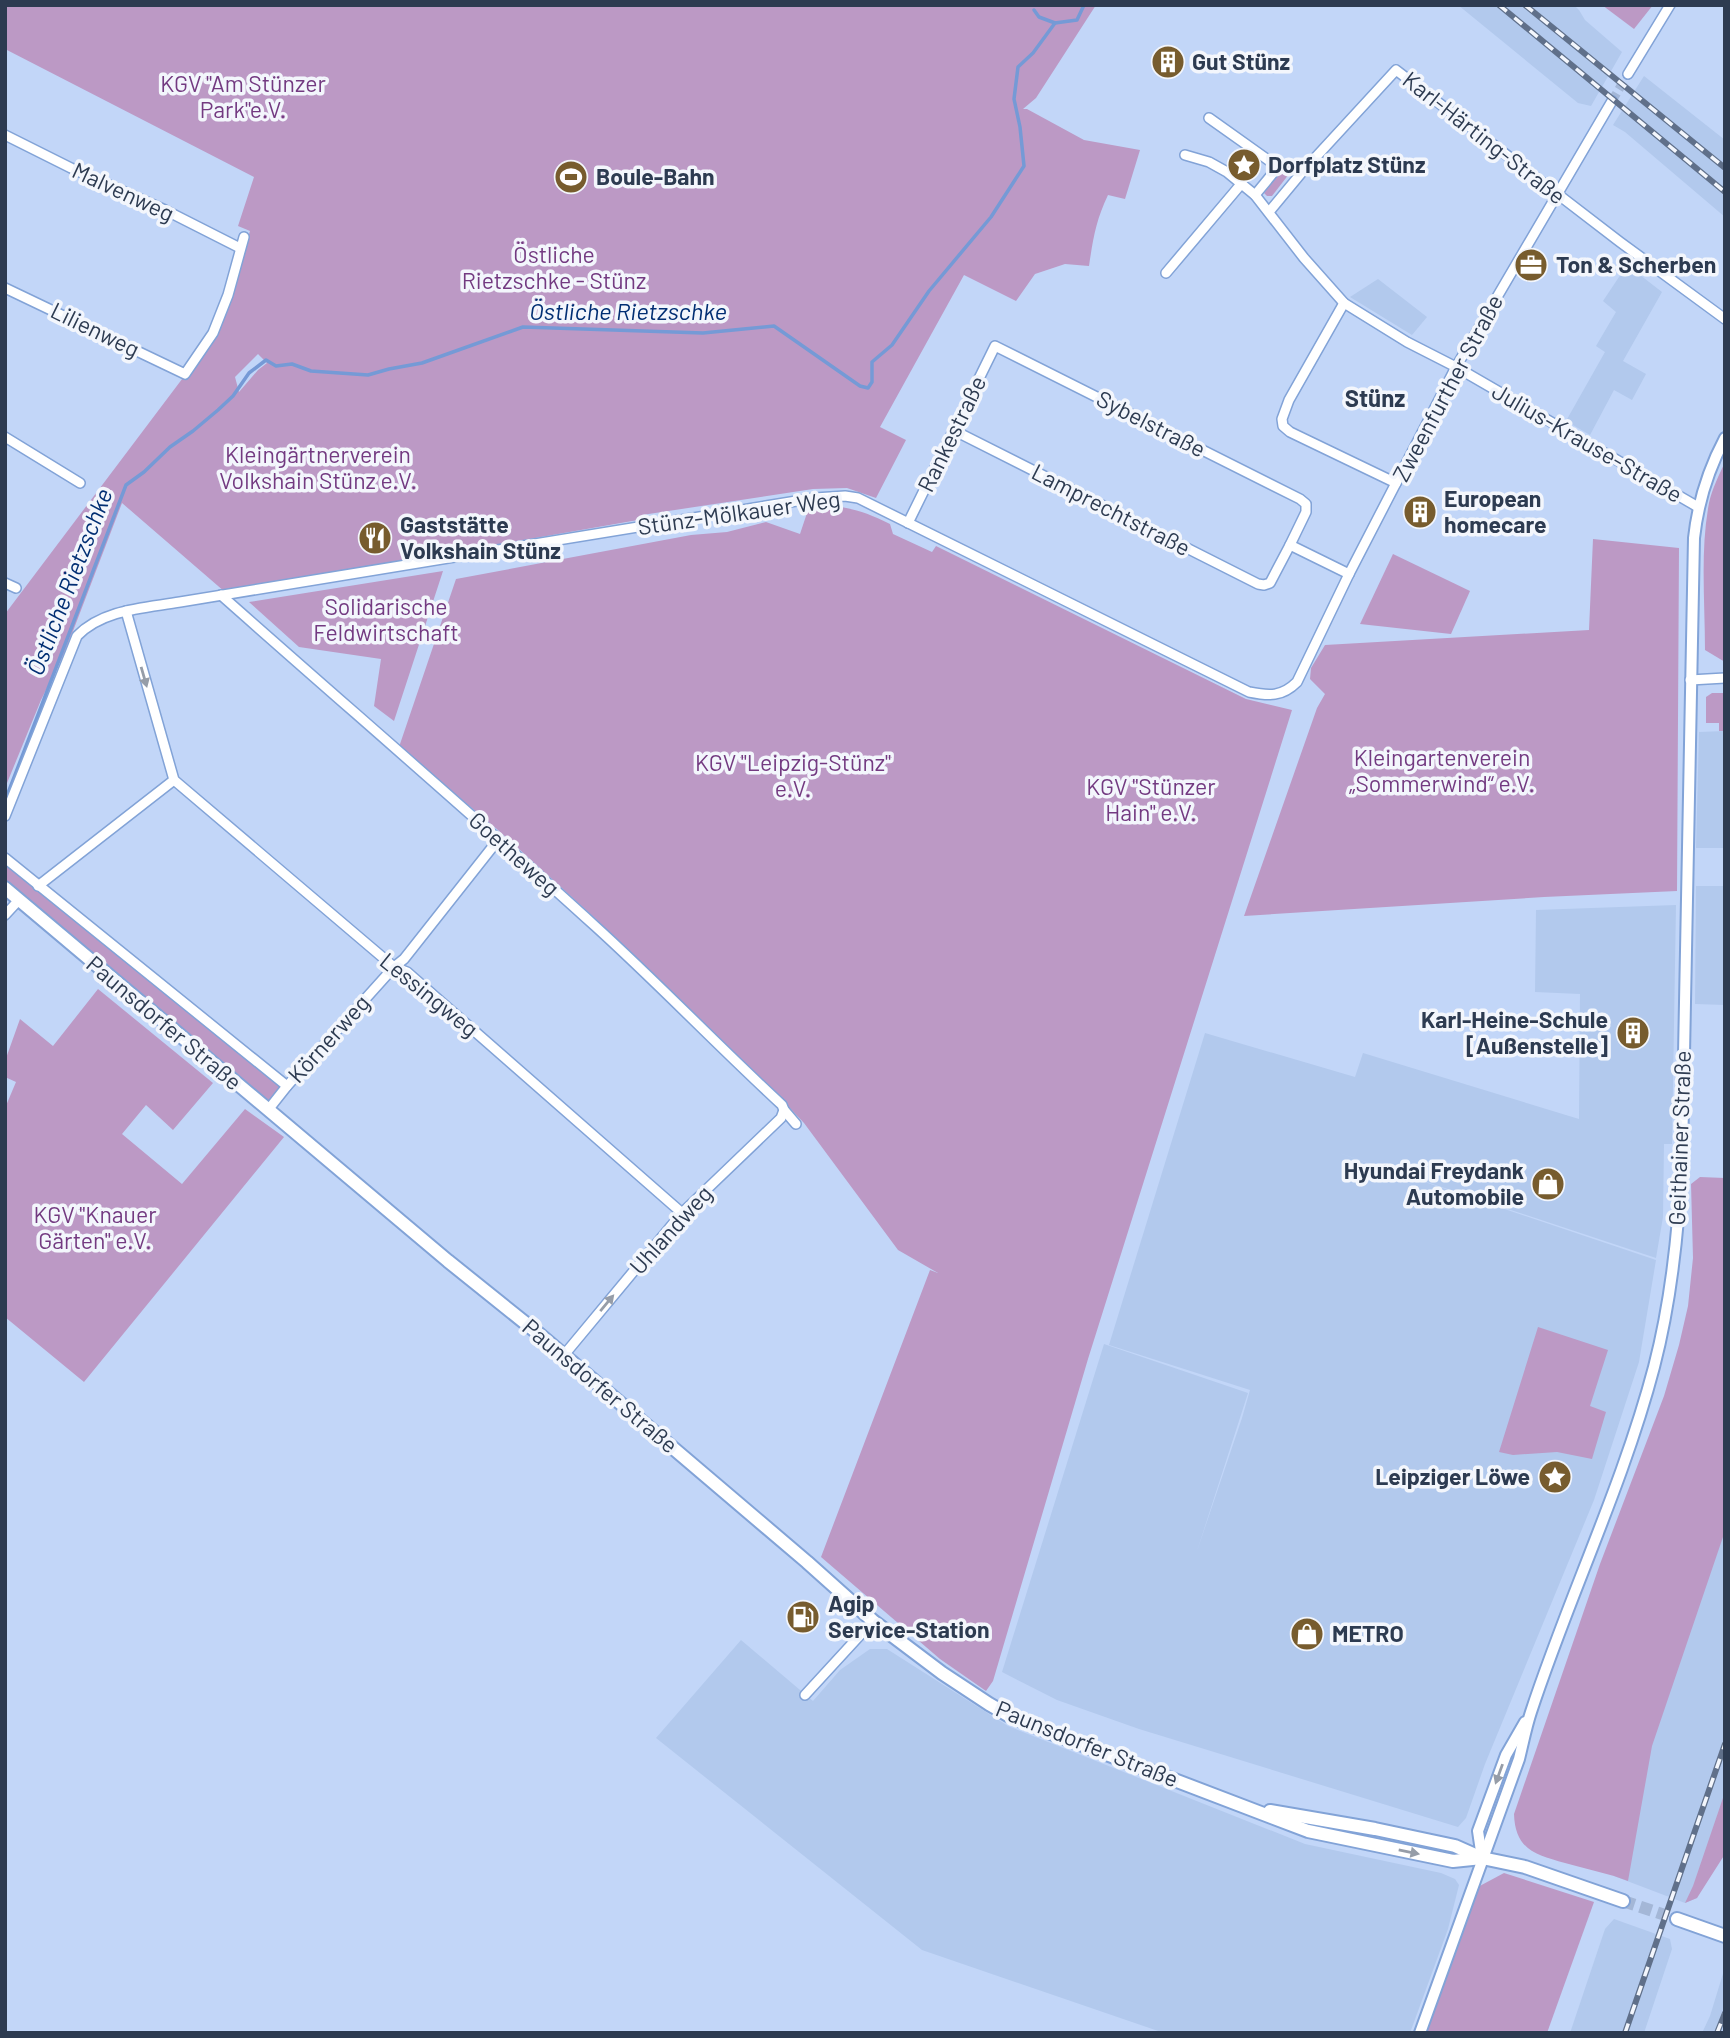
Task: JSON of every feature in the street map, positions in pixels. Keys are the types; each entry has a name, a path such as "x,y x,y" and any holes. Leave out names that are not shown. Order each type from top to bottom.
{"main road":[{"name":"Paunsdorfer Straße","path":"5,888 448,1261 564,1355 873,1621 942,1673 1008,1715 1242,1806 1455,1846 1482,1858 1525,1867 1623,1900"},
{"path":"1676,1919 1725,1936"}],"street":[{"path":"1628,74 1670,5"},
{"name":"Karl-Härting-Straße","path":"1269,212 1396,70 1725,319"},
{"name":"Zweenfurther Straße","path":"1297,682 1349,574 1456,367 1612,101"},
{"path":"1209,117 1278,167 1255,195"},
{"name":"Malvenweg","path":"5,135 240,248"},
{"name":"Julius-Krause-Straße","path":"1185,155 1209,162 1242,183 1255,195 1304,258 1344,303 1407,342 1456,367 1698,507"},
{"path":"1166,273 1242,183"},
{"path":"240,248 244,236"},
{"name":"Lilienweg","path":"5,288 185,374 214,333 228,295 240,248"},
{"path":"1344,303 1289,400 1282,419 1283,426 1290,432 1396,483"},
{"name":"Rankestraße","path":"908,523 995,346"},
{"name":"Sybelstraße","path":"995,346 1300,499 1306,504 1306,512 1290,545"},
{"name":"Lamprechtstraße","path":"953,430 1258,584 1269,583 1290,545"},
{"path":"5,437 80,483"},
{"name":"Geithainer Straße","path":"1420,2033 1482,1858 1478,1831 1506,1755 1530,1714 1600,1530 1639,1415 1654,1367 1670,1292 1682,1157 1694,538 1698,507 1706,481 1725,438"},
{"name":"Stünz-Mölkauer Weg","path":"5,816 77,636 98,620 126,611 815,498 858,498 1250,692 1278,695 1297,682"},
{"path":"1290,545 1349,574"},
{"path":"5,583 16,589"},
{"name":"Goetheweg","path":"221,595 661,987 782,1105 796,1124"},
{"path":"38,886 173,780 126,611"},
{"path":"1690,680 1725,678"},
{"name":"Lessingweg","path":"173,780 394,967 407,972 682,1213"},
{"name":"Körnerweg","path":"268,1110 404,959 498,840"},
{"name":"Paunsdorfer Straße","path":"5,858 287,1086"},
{"path":"5,915 18,901"},
{"name":"Uhlandweg","path":"564,1355 682,1213 781,1118 784,1111"},
{"path":"805,1695 873,1621"}],"shaded area":[{"path":"1458,5 1574,5 1585,20 1622,52 1591,106 1578,103"},
{"path":"1644,76 1725,140 1725,217 1625,132 1613,125"},
{"path":"1627,265 1662,292 1623,361 1646,374 1632,400 1614,390 1590,435 1566,421 1605,352 1596,346 1616,312 1603,301"},
{"path":"1378,279 1427,317 1412,335 1350,297"},
{"path":"1725,731 1725,848 1696,848 1699,732"},
{"path":"1696,886 1725,886 1725,1005 1695,1004"},
{"path":"1676,905 1672,1144 1664,1144 1663,1217 1656,1258 1333,1151 1656,1260 1639,1362 1594,1500 1485,1764 1466,1818 1458,1827 1139,1729 1057,1700 1002,1672 1104,1344 1248,1393 1197,1551 1242,1418 1250,1390 1109,1345 1205,1033 1355,1077 1363,1053 1579,1119 1580,994 1535,992 1536,910"},
{"path":"1725,1431 1725,1831 1697,1898 1685,1903 1614,1876"},
{"path":"741,1640 813,1701 840,1670 870,1649 887,1649 1008,1726 1305,1844 1441,1873 1455,1879 1459,1885 1448,1929 1410,2033 1164,2033 922,1950 656,1738"},
{"path":"1614,1919 1670,1939 1672,1949 1644,2033 1570,2033 1605,1929"},
{"path":"1725,1967 1725,2033 1702,2033 1710,2016"}],"green space":[{"name":"Östliche Rietzschke - Stünz","path":"5,5 1096,5 1036,98 1023,109 1084,140 1140,150 1125,199 1108,195 1104,204 1089,266 1065,264 1035,274 1016,301 964,275 880,427 906,440 876,498 847,488 813,489 642,515 638,520 225,592 122,503 65,652 41,700 5,788 5,614 219,330 250,231 238,226 254,177 5,49","holes":["258,354 267,363 258,370 239,392 235,377"]},
{"path":"1602,5 1653,5 1634,29"},
{"path":"1290,160 1296,165 1272,196 1267,196 1264,193"},
{"path":"1725,462 1725,662 1705,650 1704,576 1709,503"},
{"path":"810,504 852,509 879,519 890,524 893,534 932,552 936,546 1246,699 1292,710 1088,1359 993,1681 986,1691 940,1659 821,1557 930,1270 938,1273 898,1250 804,1123 786,1104 597,926 598,921 498,830 399,747 456,579 691,535 727,532 766,522 800,534"},
{"name":"Kleingartenverein „Sommerwind“ e.V.","path":"1593,539 1679,548 1677,891 1244,916 1317,708 1325,694 1310,679 1311,668 1325,645 1589,630"},
{"path":"1393,554 1470,591 1451,634 1360,624"},
{"name":"Solidarische Feldwirtschaft","path":"443,571 394,721 374,706 381,659 299,647 249,602"},
{"path":"1712,693 1725,693 1725,731 1719,731 1719,723 1706,723 1706,697"},
{"path":"5,858 287,1086 268,1110 5,888"},
{"name":"KGV \"Knauer Gärten\" e.V.","path":"98,989 213,1083 173,1130 146,1105 122,1134 182,1184 245,1109 284,1137 84,1382 5,1317 5,1108 16,1082 5,1077 5,1061 20,1019 53,1046"},
{"path":"1700,1177 1725,1178 1725,1531 1652,1746 1628,1881 1554,1860 1529,1849 1518,1835 1514,1814 1600,1564 1664,1396 1679,1345 1688,1306 1693,1258 1691,1184"},
{"path":"1538,1327 1608,1350 1590,1406 1606,1412 1592,1459 1557,1452 1513,1455 1499,1452"},
{"path":"1725,1792 1725,1854 1697,1898 1685,1903 1693,1886"},
{"path":"1504,1873 1594,1902 1547,2033 1423,2033 1476,1888"}],"waterway":[{"name":"Östliche Rietzschke","path":"5,801 126,485 218,410 233,396 249,373 266,360 276,366 292,364 311,371 368,375 422,363 523,327 703,333 774,326 860,386 868,388 872,382 872,362 892,345 929,291 991,217 1024,166 1014,99 1018,67 1033,53 1055,23 1077,20 1084,5"},
{"path":"1034,10 1039,17 1055,23"}],"tunnel":[{"path":"1612,101 1628,74"},
{"path":"1623,1901 1677,1919"}],"railway":[{"path":"1499,5 1725,192"},
{"path":"1525,5 1725,168"},
{"path":"1625,2033 1725,1744"},
{"path":"1717,2033 1725,2013"}],"place":[{"name":"Gut Stünz","path":"1168,62"},
{"name":"Dorfplatz Stünz","path":"1244,165"},
{"name":"Boule-Bahn","path":"571,177"},
{"name":"Ton & Scherben","path":"1531,265"},
{"name":"European homecare","path":"1420,512"},
{"name":"Gaststätte Volkshain Stünz","path":"375,538"},
{"name":"Karl-Heine-Schule [Außenstelle]","path":"1633,1033"},
{"name":"Hyundai Freydank Automobile","path":"1548,1184"},
{"name":"Leipziger Löwe","path":"1555,1477"},
{"name":"Agip Service-Station","path":"803,1617"},
{"name":"METRO","path":"1307,1634"}],"district":[{"name":"Stünz","path":"1375,399"}],"park label":[{"name":"KGV \"Am Stünzer Park\"e.V.","path":"243,97"},
{"name":"Kleingärtnerverein Volkshain Stünz e.V.","path":"318,468"},
{"name":"KGV \"Leipzig-Stünz\" e.V.","path":"793,776"},
{"name":"KGV \"Stünzer Hain\" e.V.","path":"1151,800"}]}
